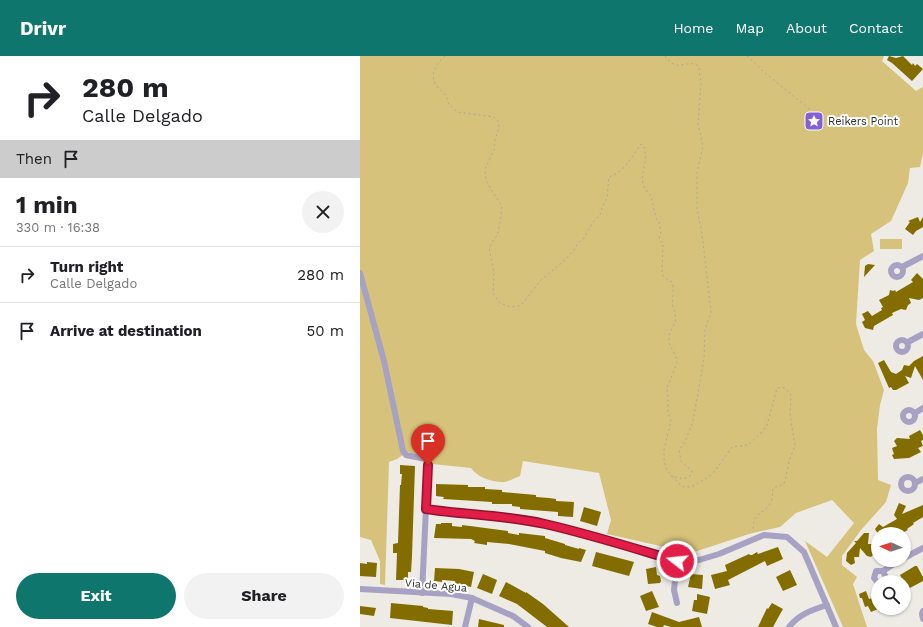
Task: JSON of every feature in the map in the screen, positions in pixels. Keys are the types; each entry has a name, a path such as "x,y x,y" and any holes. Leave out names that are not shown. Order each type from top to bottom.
{"street":[{"path":"902,267 923,256"},
{"path":"360,273 384,361 403,451 406,455 426,459 428,465 422,593"},
{"path":"908,342 923,334"},
{"path":"915,412 923,408"},
{"path":"915,483 923,479"},
{"path":"426,509 543,523 677,561 699,560 718,554 764,535 787,537 804,552 836,627"},
{"path":"911,554 923,548"},
{"path":"677,561 674,590 677,604"},
{"path":"874,575 874,573 879,570 883,571 889,567"},
{"path":"883,571 886,575"},
{"name":"Via de Agua","path":"360,589 451,594 472,598 513,616 528,627"},
{"path":"465,627 472,598"},
{"path":"789,627 795,619 805,613 827,605"},
{"path":"923,611 923,619"}],"path":[{"path":"445,56 435,68 434,80 447,97 448,103 457,112 494,117 498,121 499,127 494,143 495,148 485,169 485,173 487,183 502,206 497,236 489,248 494,274 493,293 504,305 515,307 523,303 541,280 569,256 600,215 608,198 609,177 616,174 628,164 641,144 644,147 646,157 642,178 645,190 651,196 656,218 659,222 661,231 659,239 663,246 662,274 664,278 672,282 674,289 672,306 675,313 675,321 668,337 677,359 677,363 667,388 668,412 671,421 664,450 665,466 678,483 685,487 691,487 707,478 714,472 732,447 748,445 760,434 767,425 777,388 782,387 791,395 790,415 796,445 789,462 784,484 773,488 771,502 756,517 752,527 753,539"},
{"path":"665,56 671,64 676,66 696,64 699,68 701,83 698,124 702,146 697,172 697,209 702,234 711,312 705,330 704,359 693,421 685,442 679,450 681,461 692,471 691,475 684,479 671,475"},
{"path":"747,56 763,72 809,109 814,118"}],"shaded area":[{"path":"360,56 884,56 882,61 916,91 923,87 923,153 920,167 910,168 908,183 891,221 871,234 874,251 860,260 856,324 864,350 873,361 884,390 880,405 877,429 878,480 891,485 886,502 861,530 842,556 842,565 857,577 853,584 867,627 843,627 805,541 827,557 854,523 832,500 796,513 780,527 749,534 691,553 607,534 611,520 599,473 523,461 520,476 507,482 500,482 481,477 471,468 432,464 428,456 407,452 397,459 389,462 385,585 380,584 380,561 371,540 360,537"},
{"path":"880,239 902,239 902,249 880,249"}],"building":[{"path":"889,56 896,58 903,56 912,65 913,63 915,66 917,64 923,69 912,81 887,60"},
{"path":"918,217 920,222 923,217 923,227 916,231 913,235 905,229 910,222 908,221"},
{"path":"868,264 875,265 864,277 865,266"},
{"path":"917,273 923,279 923,298 919,300 909,298 911,303 908,305 906,310 901,309 892,313 893,315 874,326 873,330 865,328 862,322 865,320 862,314 868,311 872,316 882,310 881,308 883,307 879,300 889,295 890,290 895,290 896,292 913,282 911,280"},
{"path":"923,356 923,380 915,366 911,378 905,376 909,383 896,390 893,390 891,387 889,388 878,363 884,360 891,372 896,374 902,370 904,365 909,366"},
{"path":"920,430 923,435 923,440 921,441 923,446 918,448 921,452 909,458 894,459 892,455 894,454 892,448 897,446 894,441 897,438 910,439 909,436"},
{"path":"400,465 415,466 412,556 411,572 408,572 408,580 396,580 397,553 393,553 393,544 398,543 400,485 402,474 400,474"},
{"path":"436,484 485,487 485,489 502,490 502,492 536,495 536,497 556,499 556,501 574,502 573,517 558,516 558,512 520,509 520,507 512,506 512,504 492,504 492,502 443,499 444,497 436,496"},
{"path":"899,503 906,506 902,514 923,505 923,517 913,523 914,524 910,527 883,527 897,519 894,515"},
{"path":"584,507 601,512 597,526 580,521"},
{"path":"452,523 452,526 462,527 462,525 508,531 508,533 519,535 519,533 545,536 545,538 565,545 586,550 581,562 561,558 545,553 545,551 509,544 487,542 487,545 474,543 475,541 471,539 434,538 436,524"},
{"path":"864,533 869,533 868,544 871,544 871,557 867,556 860,548 859,557 854,557 855,563 851,565 846,561 847,553 856,543 854,541 857,541"},
{"path":"778,547 783,559 767,566 765,561 728,580 730,585 715,589 711,575 727,571 725,565 749,554 752,555 757,552 758,554"},
{"path":"596,552 634,562 629,576 592,566"},
{"path":"367,562 377,563 376,577 360,576 360,563 367,564"},
{"path":"917,566 923,577 923,581 911,587 911,575 900,575"},
{"path":"656,567 657,575 660,576 661,581 660,583 648,584 646,569"},
{"path":"435,568 459,569 474,572 471,587 455,584 455,581 434,581"},
{"path":"790,570 797,585 783,591 776,577"},
{"path":"483,574 497,580 492,594 477,588"},
{"path":"691,574 703,575 702,589 688,587"},
{"path":"506,582 526,592 543,604 569,627 547,627 517,604 499,596"},
{"path":"652,591 659,607 646,611 640,596"},
{"path":"866,591 869,599 871,598 871,612 868,606 865,607 859,594"},
{"path":"697,594 710,597 707,614 692,611 694,600 697,600"},
{"path":"391,603 423,606 428,609 453,611 452,625 390,618"},
{"path":"772,603 783,609 773,627 758,627 767,608 768,609"},
{"path":"360,606 376,608 374,616 360,614"},
{"path":"652,612 679,622 699,617 702,627 671,627 664,625 663,627 657,627 648,624"},
{"path":"479,619 504,625 504,627 478,627"}],"place":[{"name":"Reikers Point","path":"814,121"}],"route":[{"path":"428,465 426,509 543,523 677,561"}]}
